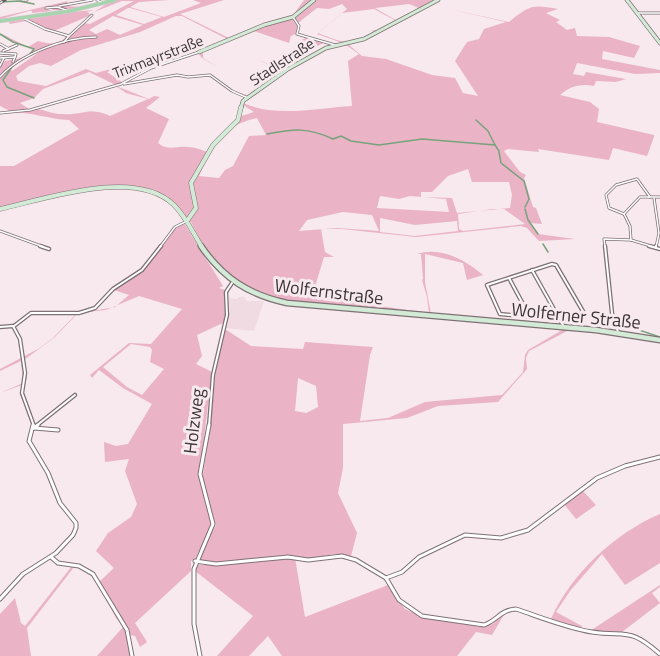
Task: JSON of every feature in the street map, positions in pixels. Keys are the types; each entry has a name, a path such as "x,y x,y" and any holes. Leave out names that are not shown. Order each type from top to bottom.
{"main road":[{"path":"0,21 70,11 115,0"}],"street":[{"path":"0,1 5,0"},
{"path":"22,0 27,0"},
{"path":"46,8 92,0"},
{"path":"97,0 102,3"},
{"name":"Trixmayrstraße","path":"0,113 34,109 121,84 151,68 200,52 259,26 293,17 315,0"},
{"name":"Stadlstraße","path":"187,221 197,207 191,183 214,143 238,121 241,103 288,69 332,45 364,39 438,0"},
{"path":"627,0 660,43"},
{"path":"23,17 66,10 55,7"},
{"path":"637,13 660,13"},
{"path":"64,42 92,15"},
{"path":"23,17 45,29 69,36"},
{"path":"293,17 299,26 297,34 332,45"},
{"path":"13,62 64,42 96,37"},
{"path":"0,44 9,49"},
{"path":"0,53 17,45"},
{"path":"0,53 15,53 15,57 0,77"},
{"path":"0,58 15,57"},
{"path":"0,66 4,58"},
{"path":"121,84 177,75 188,77 210,75 234,92 248,98"},
{"path":"631,240 630,226 624,214 609,208 606,195 613,187 637,179 650,196"},
{"name":"Wolfernstraße","path":"0,209 88,190 121,186 142,189 165,197 177,207 205,255 232,283 259,296 287,303 490,320"},
{"path":"624,214 638,199 650,196 660,197"},
{"path":"654,197 660,233 656,248"},
{"path":"0,327 13,326 31,313 79,313 99,305 113,289 142,270 178,225 187,221"},
{"path":"0,231 49,249"},
{"path":"618,332 612,313 604,239 631,240 660,249"},
{"path":"554,264 584,311 583,314 559,318 500,314 487,285 509,278 554,264"},
{"path":"532,270 564,327"},
{"path":"509,278 530,317"},
{"name":"Holzweg","path":"195,561 213,524 200,474 208,434 213,375 227,315 226,292 232,283"},
{"name":"Wolferner Straße","path":"490,320 618,332 660,340"},
{"path":"13,326 20,339 26,377 22,393 34,428"},
{"path":"0,599 22,574 51,557 73,535 76,523 60,503 48,473 29,441 34,428 75,394"},
{"path":"34,428 58,430"},
{"path":"386,578 402,572 419,557 465,535 497,538 520,534 537,525 597,478 625,466 660,457"},
{"path":"200,656 194,624 195,561 216,564 288,556 308,560 342,556 356,560 386,578 399,600 422,616 484,626 493,622 505,610 516,609 575,629 600,634 630,634 643,639 660,654"},
{"path":"51,557 58,563 79,566 93,574 127,630 132,656"}],"shaded area":[{"path":"113,0 169,0 139,2 130,7 164,17 201,3 193,0 224,0 180,14 231,39 267,23 292,17 304,0 439,0 392,26 349,45 362,56 386,59 432,75 455,78 463,93 478,96 455,61 467,42 479,39 484,29 506,22 449,9 509,22 531,8 558,9 546,13 560,20 556,22 567,30 575,28 577,36 609,37 640,46 634,58 603,51 602,59 660,70 660,73 635,74 577,63 573,74 584,76 586,72 626,79 616,82 596,81 594,86 576,86 560,95 590,102 599,109 597,122 654,135 654,137 647,156 613,148 609,160 538,149 539,152 508,149 504,151 520,172 526,175 524,178 533,207 536,208 542,224 531,223 538,234 575,239 539,241 527,228 521,226 416,237 324,229 337,228 379,231 372,215 343,212 307,220 299,231 321,229 325,252 334,257 324,257 313,293 365,304 429,313 422,280 421,254 417,254 444,253 461,260 483,275 467,280 463,263 425,254 425,282 431,314 349,309 290,301 239,283 215,263 191,222 184,221 169,203 149,193 126,189 99,190 0,210 0,166 14,166 79,129 69,120 7,112 8,110 0,106 0,67 5,61 26,57 10,69 12,71 41,51 30,54 34,49 12,42 0,33 28,47 38,41 57,43 67,36 26,21 10,24 8,21 0,22 0,17 68,1 65,6 85,7 66,11 52,10 52,7 46,9 52,11 32,13 29,11 1,19 94,10 87,12 91,15 54,31 68,35 68,37 84,23 90,24 134,1 122,1 94,12","holes":["342,4 347,9 342,13 374,9 398,22 379,31 373,30 376,32 353,42 317,34 345,44 326,43 330,45 307,58 332,46 346,45 359,54 348,61 352,106 283,111 256,108 243,103 304,60 284,71 259,60 283,72 249,96 217,81 245,97 240,103 254,112 238,117 208,152 190,147 169,148 158,143 169,119 146,108 160,97 154,96 149,99 116,86 126,93 148,99 110,116 96,112 58,114 29,109 20,103 34,98 43,89 89,72 116,85 125,81 122,82 107,72 140,61 96,73 86,69 46,86 18,81 16,76 29,66 40,63 51,66 81,50 140,32 176,16 182,16 229,40 184,57 171,49 169,50 181,58 143,71 198,53 202,58 219,68 203,58 203,52 254,31 289,43 291,36 295,34 308,37 295,43 304,42 316,47 325,42 297,33 300,27 298,23 317,8 329,9","409,4 421,9 399,22 375,8","130,8 162,17 144,24 116,15","113,16 143,25 120,35 107,29 96,34 89,30","257,118 266,135 249,136 233,166 225,170 219,178 199,176 214,147 227,132 245,121","468,169 472,182 509,182 512,195 510,208 499,209 504,209 525,224 463,231 459,229 458,214 479,211 457,213 452,198 423,197 446,199 449,212 377,208 380,196 399,199 410,196 421,197 421,192 432,192 448,176","380,218 415,225 457,221 458,231 415,236 380,232"]},
{"path":"184,223 223,286 219,288 225,290 225,322 197,335 202,356 196,364 212,372 199,479 212,524 195,559 191,561 191,571 135,623 147,642 140,647 135,636 130,635 128,637 131,656 97,656 124,626 116,618 106,599 108,596 99,582 114,568 96,551 108,533 131,517 137,504 125,471 129,459 105,462 104,442 116,446 128,444 152,404 123,388 99,370 92,378 90,375 129,343 151,344 182,309 139,296 117,305 129,295 114,290 144,269 176,228","holes":["131,344 150,347 152,350 150,362 164,369 142,395 127,387 103,367"]},
{"path":"238,297 244,297 247,301 264,301 254,331 225,328 230,311 229,298 238,299"},
{"path":"104,298 107,299 92,311 112,308 106,310 78,313 55,337 24,360 27,377 23,392 32,414 20,395 22,385 0,393 23,383 21,361 0,371 0,369 38,349 53,338 78,312 90,309"},
{"path":"225,329 251,346 303,349 305,342 373,347 360,421 388,418 425,402 502,395 523,372 525,355 528,350 564,329 596,331 569,330 529,351 526,358 527,369 498,402 438,406 407,418 343,424 343,468 338,493 357,533 351,556 334,554 308,559 288,555 216,563 199,560 202,549 216,525 202,480 217,359","holes":["298,378 316,386 318,407 306,413 295,411"]},
{"path":"582,490 596,505 576,519 564,504"},
{"path":"660,514 660,563 625,585 602,554 570,591 556,612 582,626 580,629 551,619 570,586 596,557 627,532"},
{"path":"295,558 305,617 388,585 405,609 425,618 481,627 493,624 506,611 492,635 476,632 457,656 282,656 268,636 249,656 217,656 253,616 195,571 196,565 227,565"},
{"path":"72,566 74,567 27,628 31,656 0,656 0,614 15,598 21,623 25,626"},
{"path":"660,585 652,593 660,603 622,632 590,631"}],"waterway":[{"path":"0,2 19,1 34,4"},
{"path":"0,34 13,42 34,49 30,54"},
{"path":"12,67 3,80 7,87 34,98"},
{"path":"476,120 488,131 495,145"},
{"path":"267,134 293,130 308,131 333,139 341,136 351,141 379,145 422,139 495,145"},
{"path":"495,145 499,151"},
{"path":"499,152 501,163 524,181 529,199 525,207"},
{"path":"525,209 528,220 538,234"},
{"path":"543,244 548,252"},
{"path":"627,326 660,337"}],"railway":[{"path":"0,3 5,0"}]}
